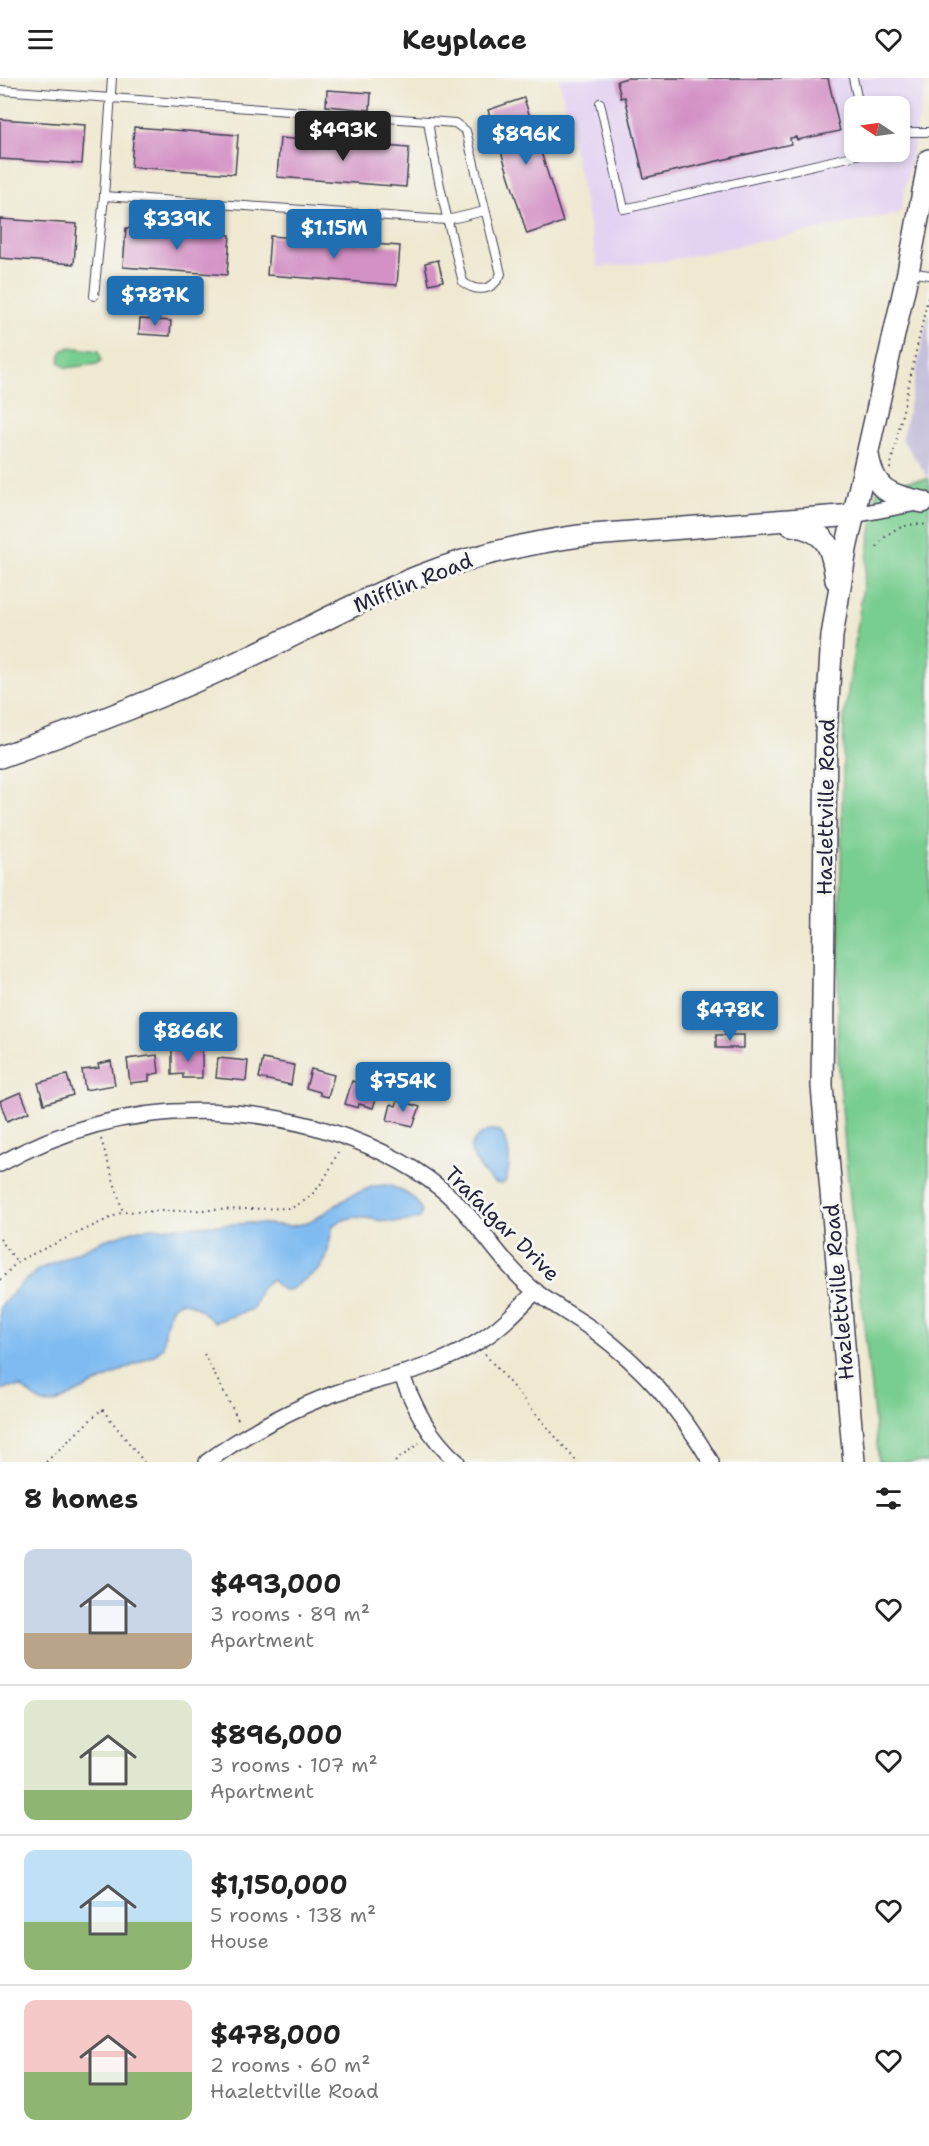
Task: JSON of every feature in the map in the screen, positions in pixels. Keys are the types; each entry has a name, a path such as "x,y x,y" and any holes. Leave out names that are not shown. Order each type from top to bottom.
{"main road":[{"name":"Hazlettville Road","path":"854,1462 822,1086 826,734 832,636 837,600 908,272 929,160"},
{"path":"868,451 872,473 881,487 892,495 926,502"},
{"name":"Mifflin Road","path":"0,757 180,689 397,585 460,562 510,548 579,536 854,515"},
{"path":"770,522 806,528 820,536 832,558 837,600"}],"street":[{"path":"854,515 926,502"},
{"name":"Trafalgar Drive","path":"0,1164 28,1149 82,1128 144,1114 204,1110 238,1112 296,1122 374,1148 420,1172 454,1199 509,1267 536,1291 592,1329 636,1364 667,1398 711,1462"},
{"path":"214,1460 256,1431 333,1394 434,1365 483,1339 505,1322 536,1291"},
{"path":"401,1374 418,1414 432,1437 457,1462"}],"lane":[{"path":"94,296 112,78"},
{"path":"853,78 857,96"},
{"path":"0,90 429,121 455,123 466,131 501,273 492,286 482,289 470,288 463,282 432,150 429,121"},
{"path":"600,103 624,209 844,158"},
{"path":"910,132 929,132"},
{"path":"104,196 447,220 485,211"},
{"path":"908,272 929,275"}],"path":[{"path":"889,471 929,293"},
{"path":"877,547 886,535 894,530 913,524 929,525"},
{"path":"101,1139 123,1212"},
{"path":"0,1280 17,1262 123,1212 291,1208 304,1203 314,1194 326,1177 338,1152"},
{"path":"0,1239 17,1262"},
{"path":"485,1353 577,1462"},
{"path":"204,1354 240,1423"},
{"path":"46,1462 102,1409 144,1462"},
{"path":"395,1462 419,1443"}],"shaded area":[{"path":"559,78 927,78 900,213 660,262 598,267"},
{"path":"929,312 929,479 902,439"}],"green space":[{"path":"70,347 99,351 101,361 97,364 66,368 59,362 62,351"},
{"path":"929,479 929,1462 879,1462 847,1171 837,1044 844,719 878,483"}],"water":[{"path":"491,1130 500,1131 508,1149 509,1169 505,1182 501,1184 488,1178 471,1151 473,1142"},
{"path":"388,1185 413,1198 422,1212 420,1218 394,1222 355,1217 333,1225 326,1259 319,1270 290,1290 283,1290 271,1280 261,1289 253,1309 215,1322 189,1303 181,1302 170,1311 163,1347 154,1355 56,1403 41,1402 21,1387 8,1387 0,1391 0,1307 38,1270 104,1240 139,1229 252,1223 292,1226 306,1223 350,1196 374,1186"}],"building":[{"path":"627,78 828,78 840,131 797,140 796,137 790,138 791,144 644,178 625,97 621,98 617,81"},
{"path":"327,90 371,93 370,110 326,106"},
{"path":"524,98 563,222 527,234 488,110"},
{"path":"0,119 85,125 82,164 0,159"},
{"path":"134,127 238,135 235,174 131,167"},
{"path":"280,138 409,148 406,187 277,177"},
{"path":"0,219 77,224 74,264 0,258"},
{"path":"126,228 230,235 227,275 123,267"},
{"path":"270,236 400,246 397,285 267,275"},
{"path":"438,260 443,281 429,284 425,263"},
{"path":"140,319 171,321 170,336 139,334"},
{"path":"716,1035 744,1035 744,1048 716,1048"},
{"path":"202,1049 202,1078 183,1078 183,1074 172,1075 172,1050"},
{"path":"157,1055 159,1073 149,1075 149,1081 130,1083 127,1059"},
{"path":"218,1058 248,1061 246,1081 216,1078"},
{"path":"263,1059 294,1065 291,1085 259,1078"},
{"path":"111,1061 115,1085 85,1090 82,1070 99,1068 98,1064"},
{"path":"311,1069 334,1075 328,1097 306,1088"},
{"path":"67,1075 73,1095 44,1104 38,1083"},
{"path":"352,1081 379,1090 373,1108 359,1104 358,1108 345,1104"},
{"path":"21,1092 29,1112 7,1121 0,1101"},
{"path":"398,1100 420,1107 413,1126 387,1120 391,1104 396,1106"}]}
